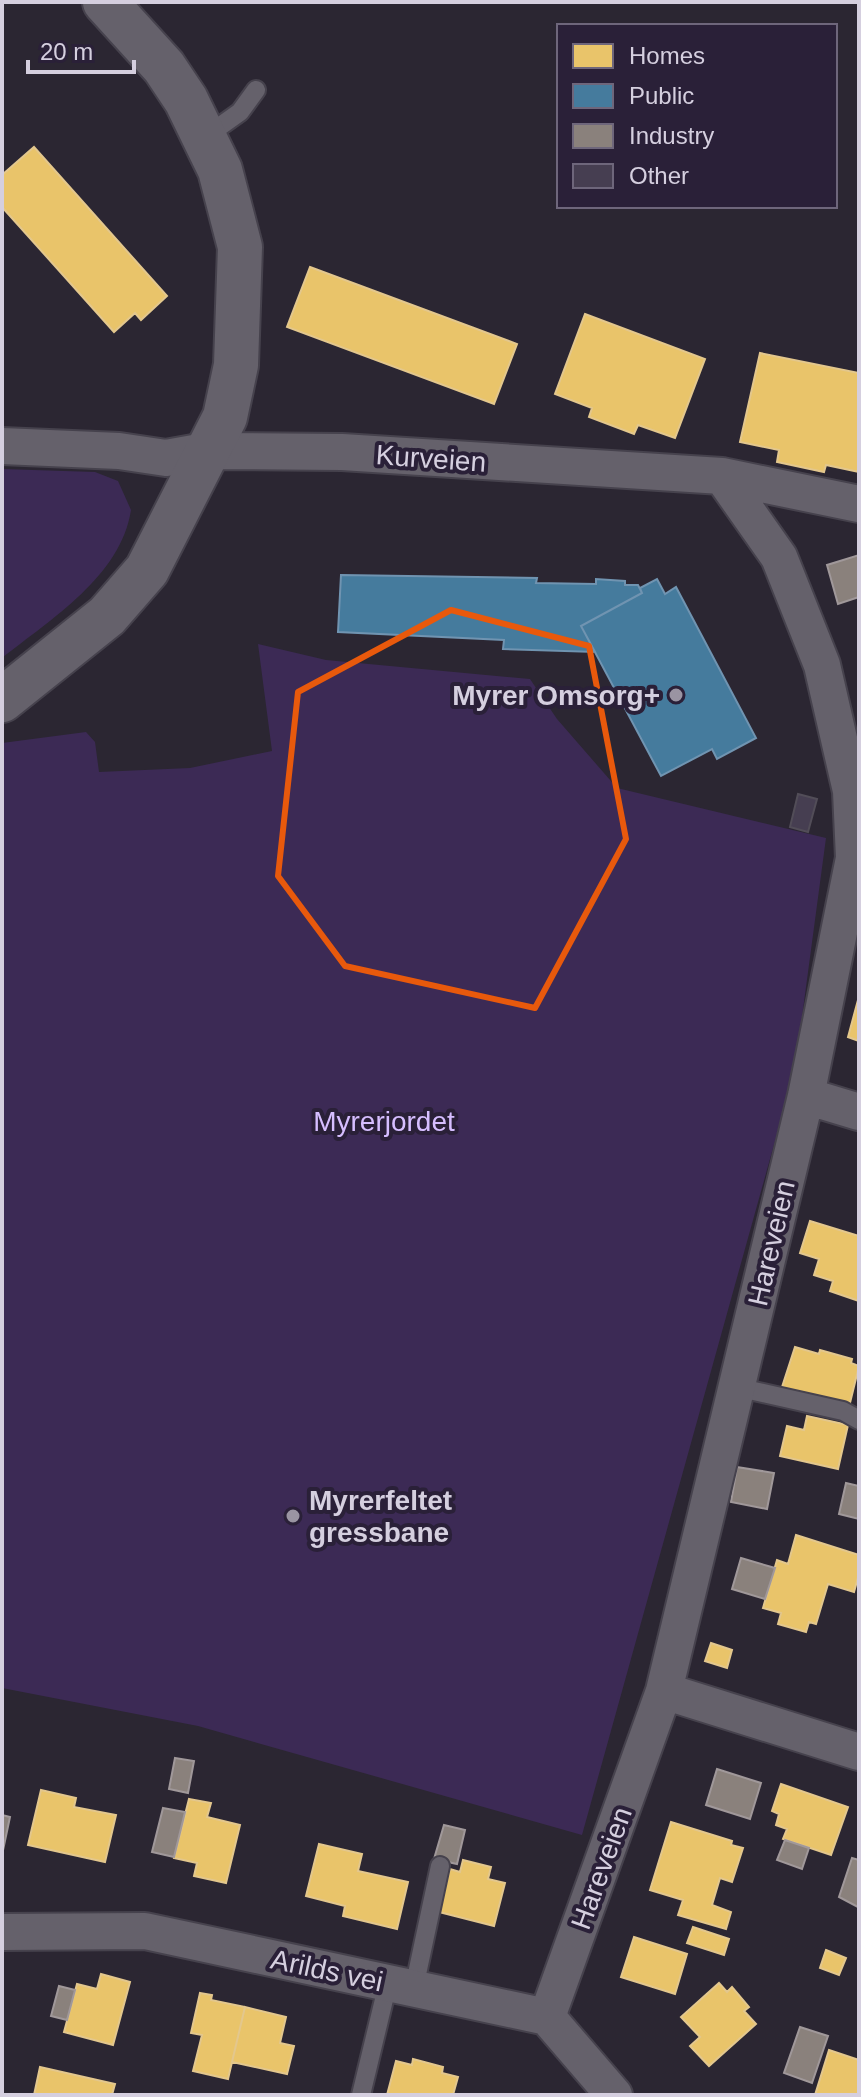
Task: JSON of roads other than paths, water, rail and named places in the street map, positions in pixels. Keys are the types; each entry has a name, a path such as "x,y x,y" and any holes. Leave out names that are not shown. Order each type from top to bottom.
{"street":[{"path":"2,700 107,616 147,570 225,417 236,365 240,247 220,170 205,137 164,67 105,2"},
{"name":"Kurveien","path":"2,446 119,451 166,458 205,451 342,452 722,476 859,504"},
{"name":"Hareveien","path":"547,2017 664,1691 806,1096 854,858 851,791 822,665 779,557 722,476"},
{"path":"806,1096 859,1112"},
{"path":"664,1691 859,1752"},
{"name":"Arilds vei","path":"2,1932 145,1931 547,2017"},
{"path":"547,2017 614,2095"}],"lane":[{"path":"205,137 240,112 256,90"},
{"path":"736,1387 843,1411 859,1420"},
{"path":"361,2095 440,1866"}],"place":[{"name":"Myrer Omsorg+","path":"676,695"},
{"name":"Myrerfeltet gressbane","path":"293,1516"}],"park label":[{"name":"Myrerjordet","path":"384,1121"}]}
